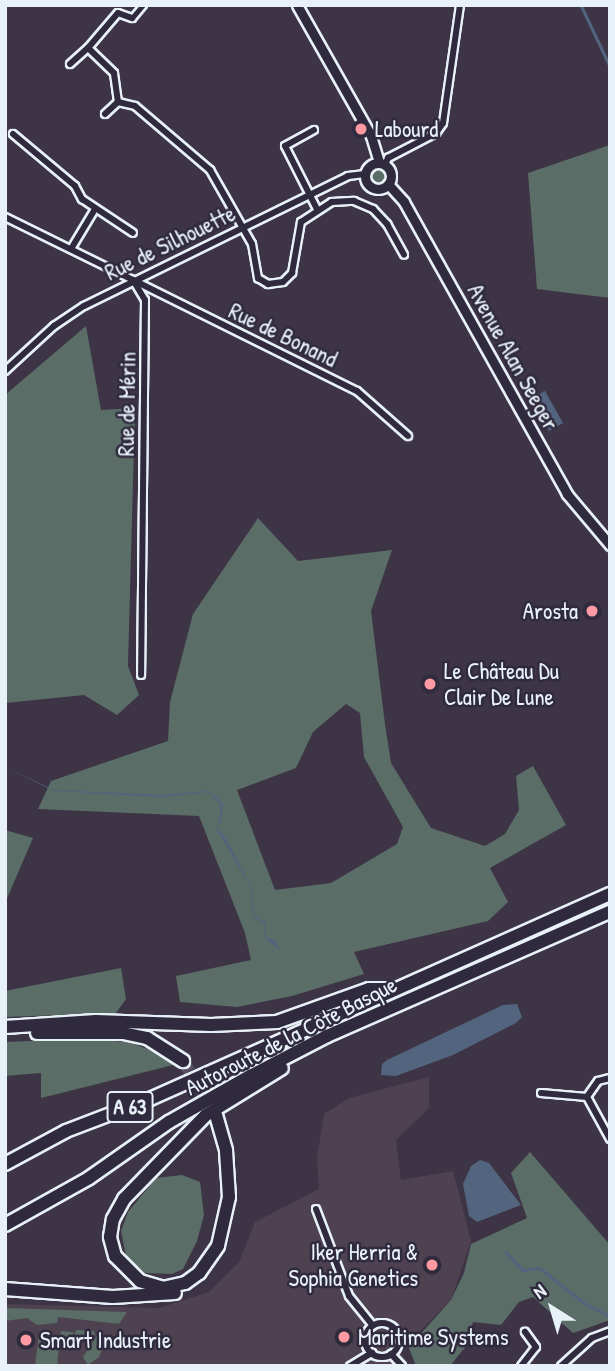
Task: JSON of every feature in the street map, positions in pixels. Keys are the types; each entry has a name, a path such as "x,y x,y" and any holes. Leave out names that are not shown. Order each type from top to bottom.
{"highway":[{"name":"Autoroute de la Côte Basque","path":"5,1164 66,1131 150,1099 391,989 610,894"},
{"name":"Autoroute de la Côte Basque","path":"5,1225 89,1178 169,1122 327,1036 610,912"},
{"path":"5,1027 75,1023 277,1022 369,989 391,989"},
{"path":"5,1035 123,1033 147,1038 186,1058 151,1032 75,1023"},
{"path":"5,1289 113,1297 168,1296 193,1287 212,1271 232,1228 235,1198 232,1149 218,1113 226,1151 229,1197 218,1246 199,1273 185,1283 164,1288 140,1281 115,1256 110,1237 113,1219 124,1199 206,1115 314,1050 327,1036"}],"main road":[{"path":"297,5 370,136 382,164 391,176 388,184 373,188 365,174 382,164"},
{"name":"Avenue Alan Seeger","path":"388,184 404,202 568,494 610,545"}],"street":[{"path":"69,64 88,48 118,13 132,18 143,5"},
{"path":"382,164 388,158 436,133 443,123 460,5"},
{"path":"88,48 114,72 118,102"},
{"path":"105,114 118,102"},
{"path":"118,102 135,106 210,170 252,244 258,278 268,284 283,282 292,273 300,222 332,202 354,201 373,209 387,224 404,255"},
{"path":"314,130 285,146 317,209"},
{"path":"13,134 75,186 95,209 133,233"},
{"name":"Rue de Silhouette","path":"5,371 54,326 133,280 348,176 365,174"},
{"path":"71,249 95,209"},
{"path":"5,217 133,280"},
{"name":"Rue de Bonand","path":"133,280 357,391 408,436"},
{"name":"Rue de Mérin","path":"133,280 145,300 141,675"},
{"path":"587,1097 597,1081 610,1078"},
{"path":"541,1093 587,1097"},
{"path":"587,1097 610,1139"},
{"path":"316,1209 349,1297 373,1326"},
{"path":"372,1353 365,1339 373,1326 386,1323 397,1331 399,1340 391,1354"},
{"path":"561,1366 592,1338 610,1331"},
{"path":"522,1366 536,1347 524,1332"},
{"path":"350,1366 372,1353 391,1354 402,1366"}],"shaded area":[{"path":"429,1077 429,1108 396,1140 401,1180 453,1171 471,1241 451,1300 400,1351 410,1366 5,1366 5,1304 159,1308 209,1292 239,1262 255,1222 319,1189 317,1157 324,1114 349,1098"}],"green space":[{"path":"610,145 610,298 537,289 528,173"},
{"path":"378,166 385,169 388,176 385,183 378,186 371,183 368,176 371,169"},
{"path":"86,326 101,410 135,408 128,666 139,695 117,715 84,695 5,703 5,395"},
{"path":"258,518 298,561 392,550 371,611 385,724 391,763 431,828 485,846 505,834 519,810 516,776 533,766 566,825 490,868 508,902 488,921 354,952 364,974 292,996 237,1007 180,1002 176,976 251,960 245,933 199,816 38,809 51,781 168,741 170,702 193,614","holes":["346,704 360,713 364,757 403,827 397,844 331,883 275,890 237,790 296,768 313,732"]},
{"path":"5,830 33,838 5,903"},
{"path":"121,968 126,999 116,1013 5,1017 5,991"},
{"path":"80,1039 130,1042 162,1055 173,1065 41,1098 41,1073 5,1076 5,1042"},
{"path":"530,1152 610,1245 610,1320 573,1333 533,1297 519,1302 501,1325 473,1322 466,1346 450,1366 416,1366 407,1343 418,1337 451,1300 464,1273 471,1244 527,1218 511,1173"},
{"path":"182,1175 200,1182 204,1215 197,1241 183,1269 172,1274 145,1273 126,1256 121,1231 128,1212 156,1178"},
{"path":"5,1308 127,1312 119,1324 58,1317 57,1323 37,1325 27,1318 5,1321"},
{"path":"76,1330 94,1331 95,1336 80,1335 59,1348 57,1366 35,1366 39,1335 51,1331 51,1336 60,1337 61,1331 73,1332 74,1336"},
{"path":"104,1333 106,1340 99,1357 88,1365 83,1357 97,1335"}],"water":[{"path":"545,391 563,423 549,431 531,399"},
{"path":"5,767 54,790 161,795 208,791 223,804 221,820 217,827 221,805 208,792 161,797 54,791"},
{"path":"217,828 253,890 254,917 265,922 266,937 274,940 281,951 265,938 264,923 253,918 252,889"},
{"path":"517,1004 522,1017 516,1023 453,1055 396,1076 381,1075 382,1064 387,1060 503,1005"},
{"path":"480,1160 489,1163 521,1205 477,1222 469,1216 463,1184 471,1166"}],"waterway":[{"path":"581,5 610,66"},
{"path":"506,1252 523,1270 540,1268 584,1303 610,1316"}],"tunnel":[{"path":"183,1061 212,1108"}],"place":[{"name":"Labourd","path":"361,129"},
{"name":"Arosta","path":"592,611"},
{"name":"Le Château Du Clair De Lune","path":"430,684"},
{"name":"Iker Herria & Sophia Genetics","path":"432,1265"},
{"name":"Maritime Systems","path":"344,1337"},
{"name":"Smart Industrie","path":"26,1340"}]}
